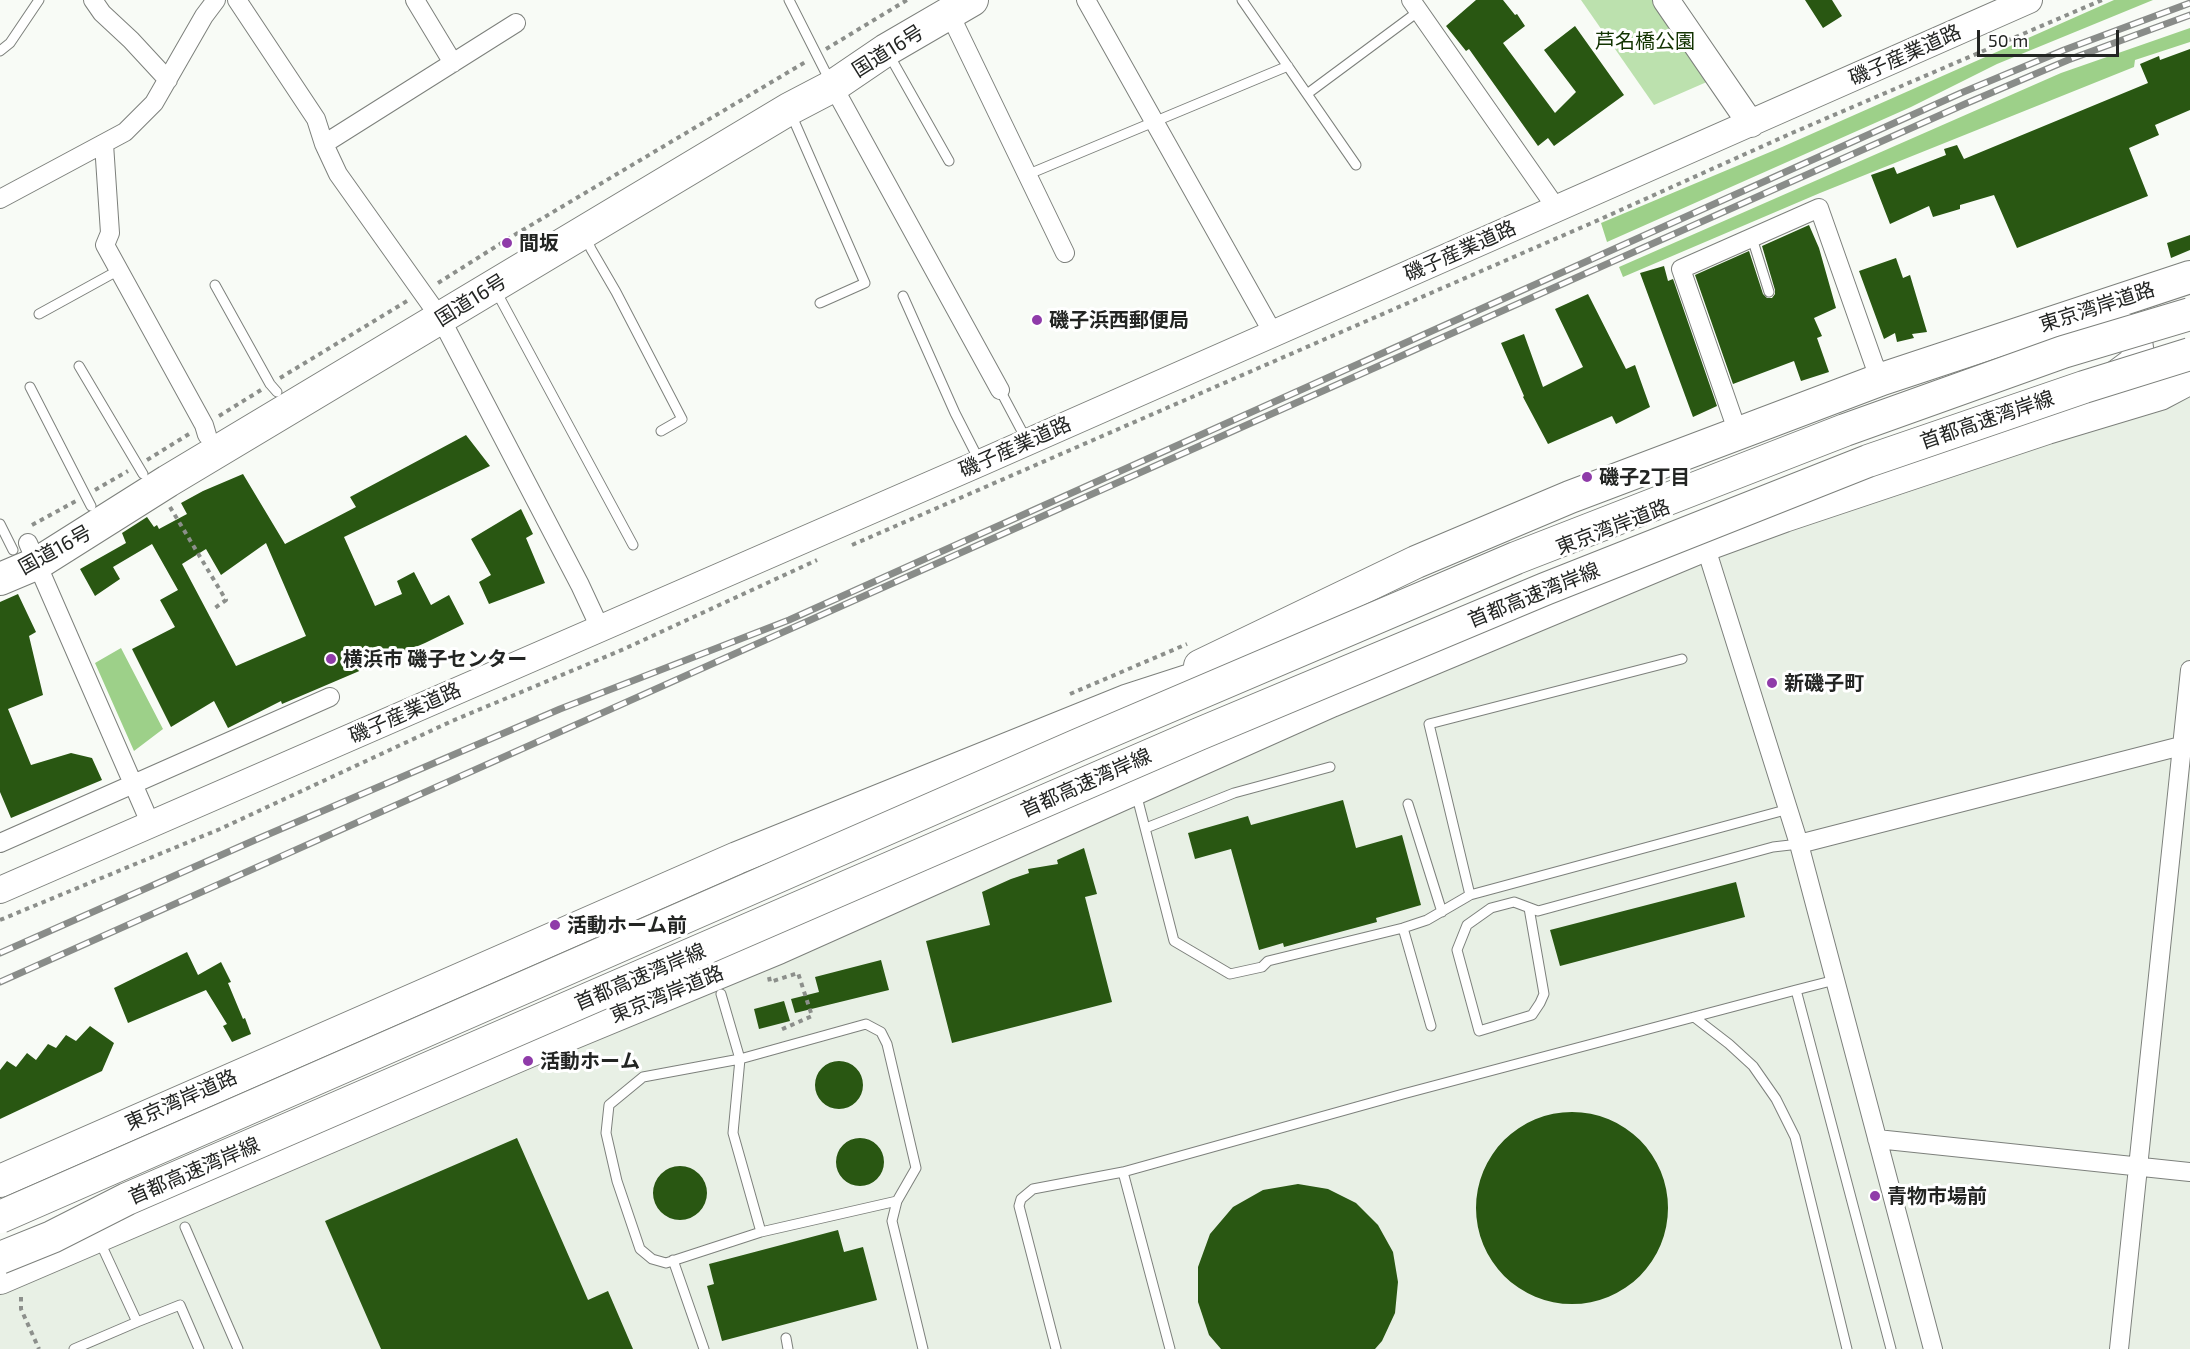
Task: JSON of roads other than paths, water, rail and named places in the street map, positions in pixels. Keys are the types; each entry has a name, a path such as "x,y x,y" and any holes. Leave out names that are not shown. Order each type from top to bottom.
{"highway":[{"name":"国道16号","path":"0,579 16,547 91,506 277,392 436,302 824,69 953,4"},
{"name":"国道16号","path":"16,547 168,481 436,302 494,286 789,109 824,69 886,50 953,4"},
{"name":"東京湾岸道路","path":"0,1181 737,858 1126,701 1416,562 1570,497 1882,379 2190,277"},
{"name":"首都高速湾岸線","path":"0,1217 1068,750 1516,558 1845,430 2063,352 2190,314"},
{"name":"東京湾岸道路","path":"1126,701 1465,585 1800,453 1955,397 2121,339 2190,319"},
{"name":"東京湾岸道路","path":"2005,338 2032,339 2089,333 2115,327 2126,329 2136,341 2138,355 2136,362 2047,428"},
{"name":"東京湾岸道路","path":"1166,775 1279,713 1488,606 1888,446 2052,389 2190,346"},
{"name":"首都高速湾岸線","path":"0,1258 52,1236 127,1199 1199,734 1545,589 1868,461 2084,387 2190,354"},
{"name":"東京湾岸道路","path":"11,1288 97,1236 534,1049 778,948 1331,701 1705,545 1784,516 2047,428 2160,394 2190,378"}],"street":[{"path":"93,0 102,13 132,40 168,80"},
{"path":"0,199 125,132 154,103 204,16 216,0"},
{"path":"237,0 316,119 324,144 338,174 356,203 436,302 600,628"},
{"path":"415,0 453,63"},
{"path":"1086,0 1273,333"},
{"path":"1666,0 1751,123"},
{"name":"磯子産業道路","path":"0,890 1557,209 1751,123 2000,6 2030,0"},
{"path":"953,4 956,27 1029,174 1065,253"},
{"path":"1415,6 1557,209"},
{"path":"324,144 516,23"},
{"path":"824,69 1000,390"},
{"path":"104,144 110,233 105,244 204,425 207,435"},
{"path":"1738,433 1681,269 1819,208 1882,379"},
{"path":"1705,545 1799,844 1933,1349"},
{"path":"16,547 151,825"},
{"path":"2118,1349 2186,747 2190,670"},
{"path":"0,843 330,697"},
{"path":"1799,844 2186,747"},
{"path":"1877,1139 2190,1172"}],"lane":[{"path":"0,51 10,43 39,0"},
{"path":"789,0 824,69"},
{"path":"1242,0 1356,165"},
{"path":"1307,93 1415,6"},
{"path":"886,50 949,161"},
{"path":"1029,174 1288,66"},
{"path":"789,109 865,283 820,303"},
{"path":"584,232 682,419 662,431"},
{"path":"1752,238 1769,292"},
{"path":"39,314 119,270"},
{"path":"215,285 270,384 277,392"},
{"path":"494,286 633,545"},
{"path":"903,296 980,463"},
{"path":"79,366 142,474"},
{"path":"30,387 91,506"},
{"path":"1000,390 1028,442"},
{"path":"1470,895 1429,724 1682,659"},
{"path":"1146,828 1234,793 1330,767"},
{"path":"1135,788 1174,941 1230,974 1262,967 1268,961 1403,928 1427,920 1470,895 1789,809"},
{"path":"1408,804 1442,912"},
{"path":"1530,908 1544,994 1532,1015 1479,1031 1457,950 1467,925 1491,909 1514,902 1530,908 1538,912 1773,847 1799,844"},
{"path":"1403,928 1431,1026"},
{"path":"1056,1349 1019,1206 1021,1199 1033,1189 1123,1172 1403,1094 1835,980"},
{"path":"1796,990 1891,1349"},
{"path":"721,994 740,1059 733,1133 761,1232"},
{"path":"1694,1017 1753,1066 1776,1099 1795,1137 1847,1349"},
{"path":"897,1202 761,1232 666,1263 652,1259 640,1249 617,1181 606,1132 609,1106 643,1077 740,1059 866,1024 881,1032 887,1044 916,1168 897,1202 892,1221 923,1349"},
{"path":"1123,1172 1170,1349"},
{"path":"185,1227 238,1349"},
{"path":"97,1236 137,1322"},
{"path":"673,1260 704,1349"},
{"path":"74,1349 180,1305 199,1349"},
{"path":"786,1338 789,1349"}],"railway":[{"path":"0,953 560,709 789,620 1961,93 2064,50 2190,3"},
{"path":"0,982 1965,104 2068,60 2190,15"}],"place":[{"name":"間坂","path":"507,243"},
{"name":"磯子浜西郵便局","path":"1037,320"},
{"name":"磯子2丁目","path":"1587,477"},
{"name":"横浜市 磯子センター","path":"331,659"},
{"name":"新磯子町","path":"1772,683"},
{"name":"活動ホーム前","path":"555,925"},
{"name":"活動ホーム","path":"528,1061"},
{"name":"青物市場前","path":"1875,1196"}],"park label":[{"name":"芦名橋公園","path":"1645,41"}]}
